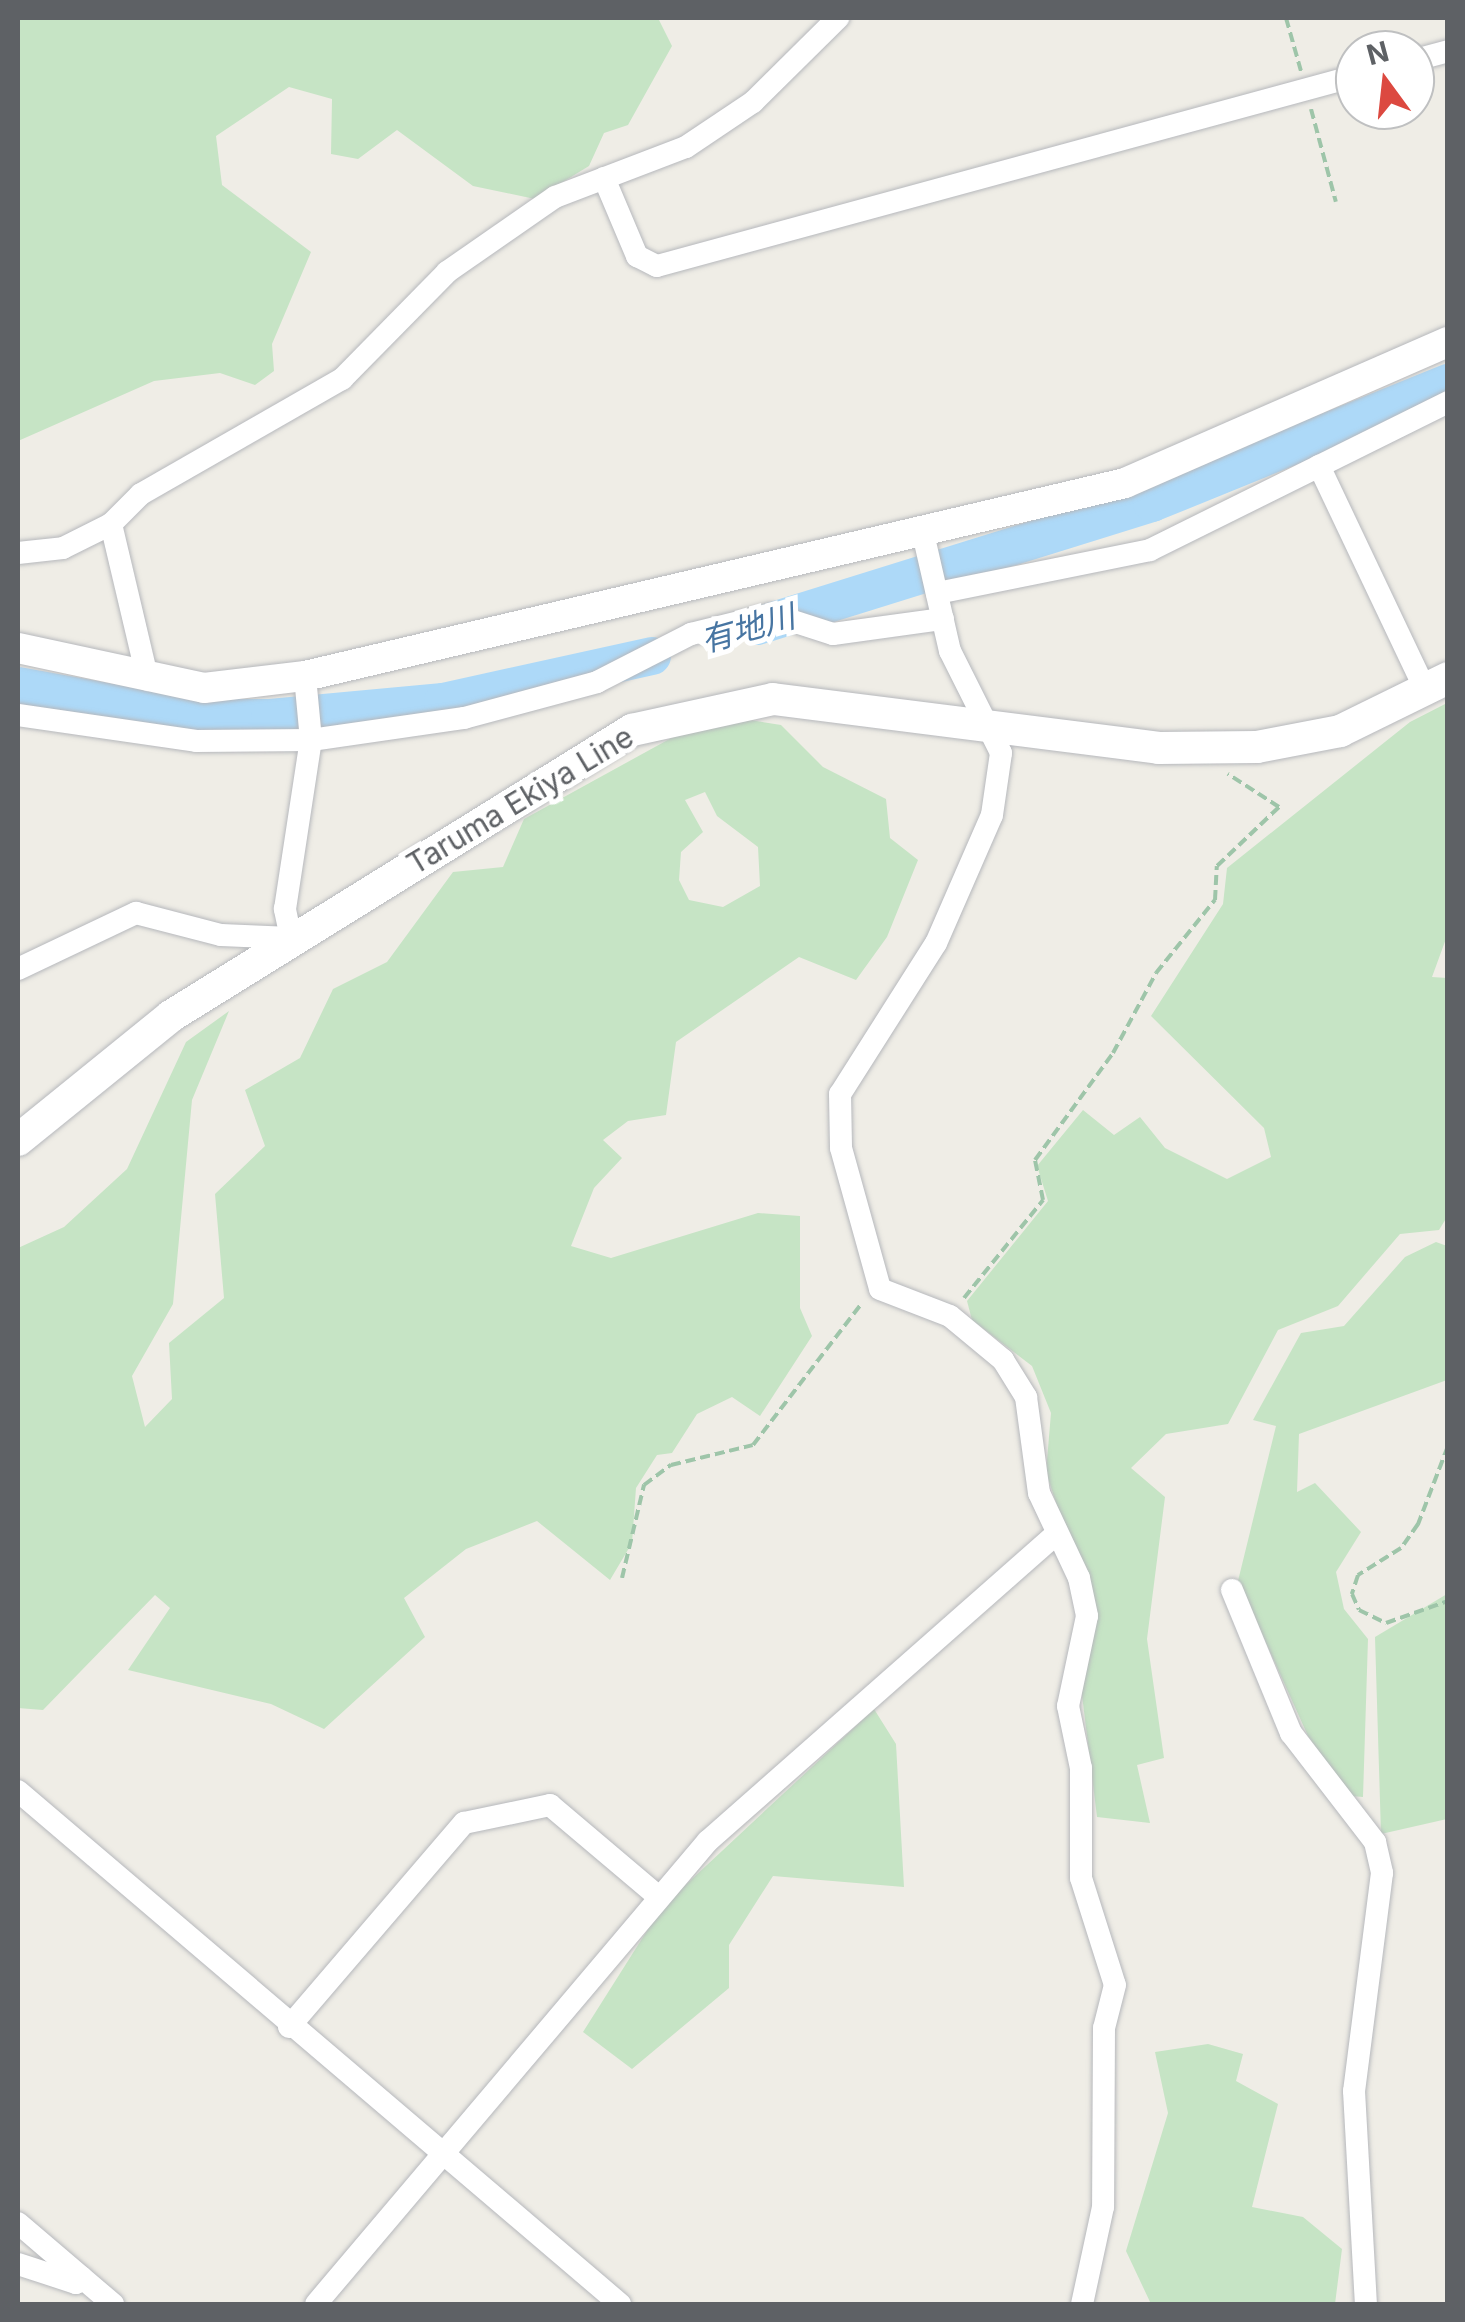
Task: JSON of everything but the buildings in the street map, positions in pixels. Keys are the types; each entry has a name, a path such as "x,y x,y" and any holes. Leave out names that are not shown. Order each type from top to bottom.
{"main road":[{"name":"Taruma Ekiya Line","path":"18,1140 171,1016 291,938 632,730 772,699 986,728 1216,747 1340,731 1437,685"}],"street":[{"path":"18,553 62,548 111,524 141,494 342,380 446,272 555,198 686,147 753,102 838,18"},
{"path":"604,178 636,256 657,266 1335,81"},
{"path":"18,648 148,680 204,688 305,676 923,536 1125,482 1448,342"},
{"path":"937,593 1150,550 1448,402"},
{"path":"1319,466 1437,685"},
{"path":"111,524 148,680"},
{"path":"923,536 943,619 986,728 1001,753 992,816 936,943 840,1094 841,1148 880,1289 950,1316 1002,1360 1026,1397 1053,1537 1079,1578 1087,1616 1068,1706 1081,1768 1081,1878 1115,1985 1104,2028 1103,2207 1082,2304"},
{"path":"18,715 196,741 311,740 464,718 597,682 691,634 771,614 833,634 943,619"},
{"path":"18,970 136,913 221,935 291,938 284,909 311,740 305,676"},
{"path":"316,2304 708,1841 1053,1537"},
{"path":"1232,1590 1291,1733 1375,1842 1382,1873 1354,2091 1366,2304"},
{"path":"18,1791 290,2027 620,2304"},
{"path":"290,2027 464,1823 550,1805 659,1897"},
{"path":"18,2223 113,2304"},
{"path":"18,2264 76,2283 81,2277"}],"path":[{"path":"950,1316 1043,1200 1035,1160 1113,1052 1156,973 1215,900 1217,866 1279,807 1234,780 1216,747"},
{"path":"622,1578 644,1484 671,1465 752,1445 822,1348 880,1289"},
{"path":"1448,1446 1418,1524 1401,1548 1358,1575 1352,1594 1358,1610 1386,1623 1448,1601"}],"green space":[{"path":"18,18 658,18 672,46 628,125 604,133 589,166 535,199 473,186 397,130 358,159 331,154 332,99 289,87 216,136 222,185 311,252 272,344 274,371 255,385 220,373 154,381 18,441"},
{"path":"1447,703 1447,936 1432,977 1447,978 1447,1217 1439,1230 1400,1234 1338,1306 1278,1330 1228,1424 1166,1434 1131,1468 1165,1497 1147,1639 1164,1758 1137,1765 1150,1823 1097,1817 1081,1687 1096,1626 1046,1472 1051,1413 1032,1366 972,1320 967,1301 1048,1201 1037,1166 1083,1110 1114,1135 1140,1117 1165,1148 1227,1179 1271,1157 1264,1128 1151,1016 1223,904 1227,868 1410,722"},
{"path":"750,720 781,725 823,767 886,799 890,838 918,860 887,937 856,980 799,957 676,1042 666,1115 628,1121 603,1140 622,1158 594,1188 571,1246 611,1258 758,1213 800,1216 800,1308 812,1336 760,1416 732,1397 697,1414 672,1453 657,1455 636,1488 632,1543 610,1580 537,1521 466,1549 404,1598 425,1637 324,1729 271,1704 128,1670 170,1608 155,1595 43,1710 18,1708 18,1248 64,1227 127,1169 186,1042 229,1011 192,1100 173,1304 132,1376 145,1427 172,1399 169,1343 224,1298 215,1194 265,1146 245,1090 300,1058 333,989 387,962 453,872 503,867 524,819 684,731","holes":["705,792 717,816 758,847 760,886 723,907 689,900 679,880 681,852 703,832 685,800"]},
{"path":"1436,1242 1447,1246 1447,1380 1299,1434 1297,1492 1315,1483 1361,1532 1336,1572 1344,1609 1368,1639 1363,1797 1351,1796 1308,1736 1238,1581 1276,1426 1253,1420 1301,1333 1344,1326 1405,1257"},
{"path":"1447,1594 1447,1819 1381,1834 1375,1637"},
{"path":"874,1709 896,1744 904,1887 773,1876 729,1945 729,1988 632,2069 583,2032 662,1907"},
{"path":"1208,2044 1243,2054 1236,2081 1278,2104 1252,2207 1303,2217 1342,2249 1335,2304 1151,2304 1126,2251 1168,2113 1155,2052"}],"waterway":[{"name":"有地川","path":"757,626 1152,503 1448,383"},
{"name":"有地川","path":"18,686 196,718 270,718 443,702 652,656"}]}
